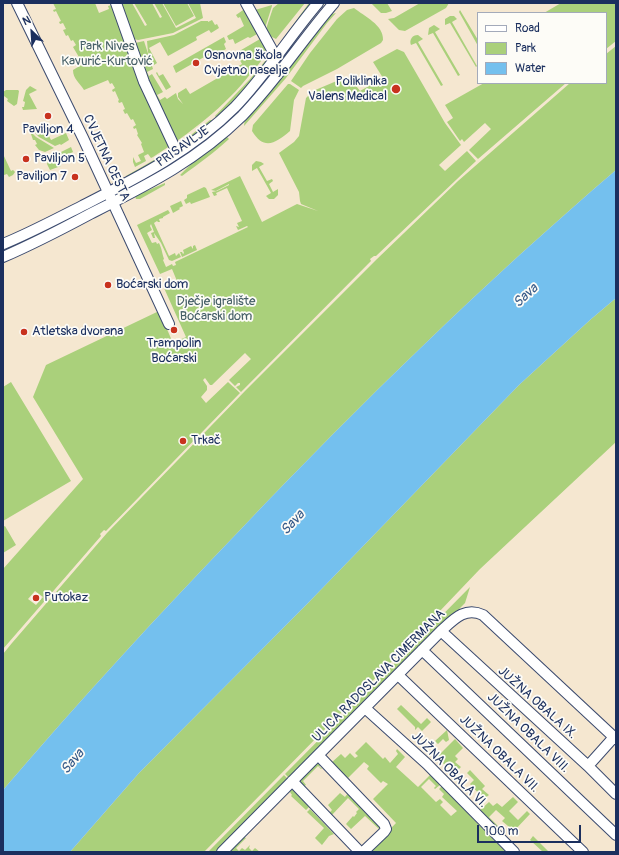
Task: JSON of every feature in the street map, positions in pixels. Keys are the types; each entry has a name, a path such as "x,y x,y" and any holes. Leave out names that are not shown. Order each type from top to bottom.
{"street":[{"name":"CVJETNA CESTA","path":"17,3 169,324"},
{"path":"116,3 144,82 174,146"},
{"path":"246,3 276,57"},
{"name":"PRISAVLJE","path":"4,242 108,193 169,160 208,131 240,101 318,3"},
{"name":"PRISAVLJE","path":"3,257 112,203 170,172 222,135 262,94 313,27 334,3"},
{"name":"ULICA RADOSLAVA CIMERMANA","path":"223,852 441,631 461,614 472,612 484,615 615,738"},
{"name":"JUŽNA OBALA IX.","path":"441,631 588,766 616,794"},
{"name":"JUŽNA OBALA VIII.","path":"422,650 616,835"},
{"name":"JUŽNA OBALA VII.","path":"398,675 583,852"},
{"name":"JUŽNA OBALA VI.","path":"365,708 427,764 514,852"},
{"path":"588,766 615,738"},
{"path":"318,755 384,824 386,829 384,832 363,852"},
{"path":"292,781 360,852"}],"green space":[{"name":"Park Nives Kavurić-Kurtović","path":"53,3 95,3 99,13 109,9 108,6 119,3 132,3 145,26 147,25 134,3 152,3 160,18 162,17 154,3 162,3 176,28 196,18 188,3 200,3 203,18 173,33 138,40 134,39 135,43 144,41 153,69 147,72 149,76 152,74 163,92 157,95 160,100 165,97 167,99 176,93 178,99 183,104 178,97 178,93 186,88 190,94 242,64 236,53 260,39 266,52 260,63 241,85 206,119 153,157 151,158 148,154 144,156 146,161 135,167 133,157 136,163 141,161 138,155 144,152 142,143 137,135 136,128 134,129 133,127 136,125 133,119 131,120 127,113 125,114 123,110 125,109 122,102 119,103 115,91 113,92 112,90 115,88 108,80 84,90 77,81 73,70 83,64 73,47 76,45 73,40 71,41 68,35 66,36 63,30 66,29 63,23 60,24 59,22 61,21 56,11 54,12 53,10 56,9"},
{"path":"163,3 187,3 194,16 176,26"},
{"path":"279,3 305,3 276,39 270,36 266,29 273,8"},
{"path":"309,3 313,3 282,40"},
{"path":"323,3 325,3 296,39 288,55 266,83 225,127 222,124"},
{"path":"371,3 387,3 392,11 381,13"},
{"path":"420,3 449,3 446,8 405,31 399,30 388,19 394,18"},
{"path":"561,3 616,3 616,41 607,48 607,12 546,12"},
{"path":"272,6 265,28 255,10"},
{"path":"246,8 259,33 235,44 233,39 229,40 227,36 244,26 240,17 238,18 236,15"},
{"path":"354,8 377,25 382,35 383,40 381,43 301,88 291,81 310,53 337,19 347,10"},
{"path":"460,10 477,38 477,44 459,12"},
{"path":"336,13 286,78 244,126 245,118 328,15"},
{"path":"450,16 454,16 457,19 452,22 477,66 476,67 450,23 445,25 445,19"},
{"path":"212,20 219,28 211,33 209,30 196,37 197,40 168,56 160,42 149,48 157,63 154,65 153,64 148,52 147,41 174,35 201,21 208,22"},
{"path":"434,25 440,29 435,32 460,75 458,76 433,33 428,35 429,28"},
{"path":"418,35 423,39 418,42 443,85 441,86 416,43 411,45 410,41 412,38"},
{"path":"224,37 226,49 208,59 206,56 176,73 173,66"},
{"path":"616,46 616,170 567,212 471,300 332,435 211,560 61,723 3,790 3,654 12,643 107,533 245,391 377,259 458,181 569,84 607,84 607,53"},
{"name":"Dječje igralište Boćarski dom","path":"397,49 404,52 445,123 461,145 439,165 445,171 467,151 476,161 376,256 370,259 371,261 241,392 236,387 240,385 240,383 235,386 229,380 251,359 245,353 212,385 210,385 205,378 203,380 207,386 207,390 201,397 206,403 228,382 240,393 106,531 104,530 100,534 101,536 3,649 3,569 83,479 33,397 46,365 159,311 173,343 186,337 164,288 177,281 172,269 160,274 137,225 168,210 170,213 159,219 160,222 157,221 154,223 169,256 175,253 176,256 179,253 181,257 172,261 169,260 161,243 154,233 155,238 153,238 151,233 154,232 151,224 150,226 152,230 147,233 152,243 159,243 166,267 172,264 173,266 176,265 175,262 248,227 247,226 238,230 236,226 239,227 237,223 242,221 227,188 216,193 217,195 214,196 212,192 217,191 229,184 216,191 211,190 240,176 262,222 297,204 318,211 301,204 299,192 279,153 294,142 299,136 306,98 313,91 346,77 350,78 360,91 383,78 373,62","holes":["35,591 43,597 36,605 28,599"]},
{"path":"270,55 270,58 254,80 217,119 215,116 250,79"},
{"path":"157,72 159,76 163,74 171,87 166,90 156,73"},
{"path":"288,84 299,90 294,100 290,131 275,142 266,143 261,141 252,131 253,125"},
{"path":"482,84 565,84 478,159 469,150 491,129 485,123 464,142 462,139 460,141 447,122 453,118 445,105"},
{"path":"30,86 37,90 29,94 37,109 23,110 22,107 24,107 25,102 23,101 26,90"},
{"path":"6,90 18,90 17,104 14,106 7,101 8,99 4,96 3,97 3,92"},
{"path":"210,120 214,122 190,140 127,178 126,176 173,149"},
{"path":"43,124 51,140 66,133 69,140 61,145 55,146 39,137 32,130"},
{"path":"30,131 36,137 54,148 45,152 39,150 35,145 37,144 35,140 33,140"},
{"path":"226,136 229,139 218,149 182,176 180,175 192,163"},
{"path":"71,147 73,152 58,159 61,166 50,170 47,164 49,158"},
{"path":"3,154 11,171 13,170 15,172 9,177 7,174 4,175 3,172"},
{"path":"256,161 264,164 259,167 267,181 272,179 273,181 269,184 273,192 278,189 278,195 274,199 269,199 266,196 271,193 257,168 252,171 252,165"},
{"path":"165,183 165,185 140,199 136,199 135,196"},
{"path":"204,187 206,188 210,197 191,204 190,202 186,204 184,200 187,198 187,195"},
{"path":"181,201 183,206 173,213 170,206"},
{"path":"87,207 88,209 3,253 3,248"},
{"path":"195,245 197,250 182,257 180,252 183,254 183,250 191,246 193,249 193,246"},
{"path":"616,298 616,442 480,569 396,657 204,852 70,852 139,773 309,602 519,385"},
{"path":"11,382 71,481 3,521 3,387"},
{"path":"5,526 16,545 3,553 3,527"},
{"path":"470,587 465,603 289,778 285,774"},
{"path":"401,705 421,724 427,718 431,722 422,731 418,727 415,730 415,727 397,709"},
{"path":"447,730 449,740 446,742 443,739 438,744 435,741"},
{"path":"455,739 463,748 455,756 458,759 455,762 461,767 456,772 447,763 445,765 436,757"},
{"path":"366,742 383,759 385,757 390,763 398,754 396,751 397,749 405,757 396,767 418,787 430,775 440,785 435,789 434,788 436,786 429,779 421,787 436,802 440,799 443,802 440,805 451,816 457,811 442,797 444,794 439,789 442,786 506,852 368,852 396,823 373,799 388,784 383,781 381,783 367,769 369,766 364,762 348,778 331,763 341,754 345,758 350,753 355,758 358,756 355,753"},
{"path":"318,763 321,765 319,766 321,768 323,767 321,769 318,766 303,781 306,785 303,787 303,785 299,782"},
{"path":"470,770 485,786 482,789 489,795 485,798 482,795 481,796 470,784 474,780 467,773"},
{"path":"284,775 288,779 218,852 208,852"},
{"path":"292,789 309,807 306,810 291,796 292,795 290,792 288,794"},
{"path":"340,793 345,797 348,793 378,823 379,829 365,816 351,829 346,824 353,816 354,817 359,809 348,798 331,816 329,813 332,810 328,805"},
{"path":"513,797 518,802 509,811 518,820 527,811 530,814 514,831 502,821 505,818 496,810 489,817 498,826 495,828 479,811 489,802 493,806 497,803 502,807"},
{"path":"310,809 334,834 329,836 322,845 315,838 324,828 307,812"},
{"path":"533,836 549,852 543,852 530,840"},
{"path":"244,837 246,838 236,848 239,851 242,848 245,850 250,845 249,848 252,851 255,848 260,852 229,852"}],"water":[{"name":"Sava","path":"616,170 616,298 519,385 309,602 139,773 70,852 3,852 3,790 91,690 211,560 378,389 471,300 567,212"}],"place":[{"name":"Osnovna škola Cvjetno naselje","path":"196,63"},
{"name":"Poliklinika Valens Medical","path":"396,89"},
{"name":"Paviljon 4","path":"48,116"},
{"name":"Paviljon 5","path":"26,159"},
{"name":"Paviljon 7","path":"75,177"},
{"name":"Boćarski dom","path":"108,285"},
{"name":"Trampolin Boćarski","path":"174,330"},
{"name":"Atletska dvorana","path":"24,332"},
{"name":"Trkač","path":"183,441"},
{"name":"Putokaz","path":"36,598"}]}
